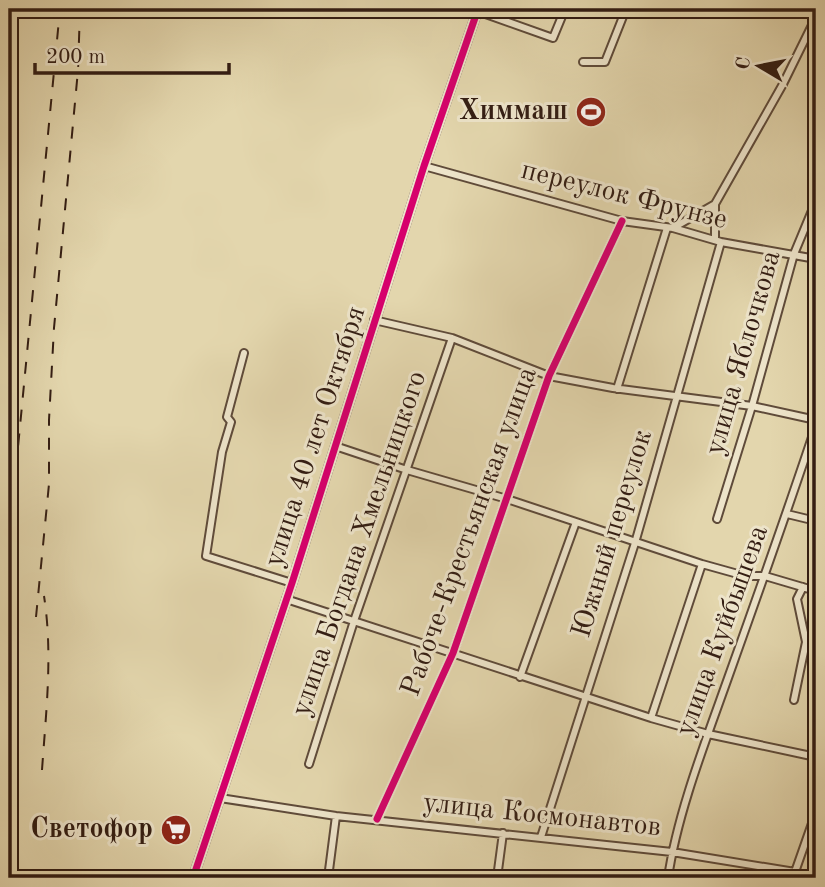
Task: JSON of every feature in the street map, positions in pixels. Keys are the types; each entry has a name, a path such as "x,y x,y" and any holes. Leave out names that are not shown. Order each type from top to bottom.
{"street":[{"path":"478,10 553,38 565,9"},
{"path":"583,62 605,62 626,9"},
{"name":"улица 40 лет Октября","path":"193,878 292,583 424,166 478,10"},
{"path":"617,389 670,228 715,204 783,84 816,17"},
{"name":"переулок Фрунзе","path":"424,166 622,221 670,228 718,241 816,259"},
{"name":"улица Яблочкова","path":"716,519 752,406 794,254 816,201"},
{"name":"Южный переулок","path":"541,837 635,543 676,396 718,241 715,204"},
{"name":"Рабоче-Крестьянская улица","path":"377,819 453,653 549,376 622,221"},
{"path":"374,320 452,338 549,376 617,389 752,406 816,423"},
{"name":"улица Богдана Хмельницкого","path":"309,764 354,621 452,338"},
{"path":"244,353 228,416 232,422 222,452 206,556 292,583"},
{"name":"улица Куйбышева","path":"668,878 672,852 708,734 787,514 816,423"},
{"path":"335,446 507,499 702,564 745,576 765,576 816,591"},
{"path":"787,514 816,521"},
{"path":"520,677 576,522"},
{"path":"651,718 702,564"},
{"path":"794,700 806,642 797,599 803,587"},
{"path":"286,599 651,718 708,734 816,757"},
{"name":"улица Космонавтов","path":"220,798 336,816 672,852 795,872 816,878"},
{"path":"795,872 816,812"},
{"path":"328,878 336,816"},
{"path":"497,878 503,833"}],"railway":[{"path":"9,32 17,9"},
{"path":"9,541 60,9"},
{"path":"36,617 49,484 54,328 78,70 80,9"},
{"path":"42,770 48,661 44,596"}],"cycle path":[{"path":"193,878 292,583 424,166 478,9"},
{"path":"377,819 453,653 549,376 622,221"}],"place":[{"name":"Химмаш","path":"591,112"},
{"name":"Светофор","path":"176,830"}]}
